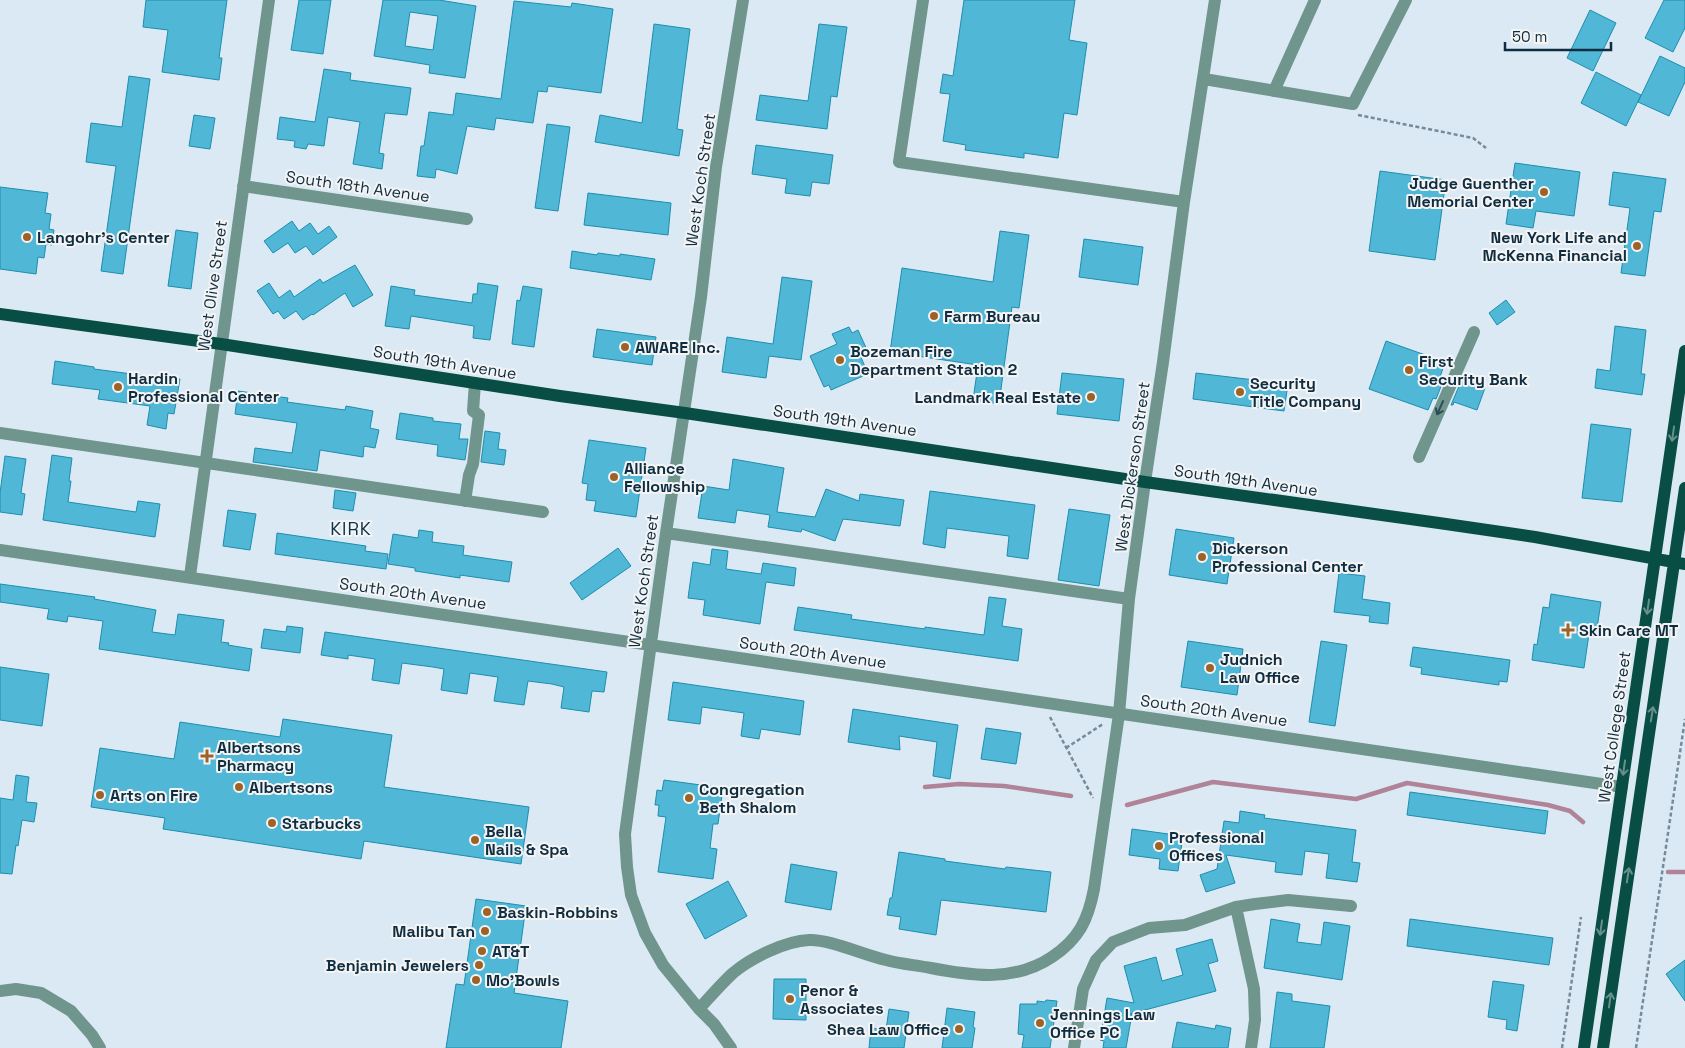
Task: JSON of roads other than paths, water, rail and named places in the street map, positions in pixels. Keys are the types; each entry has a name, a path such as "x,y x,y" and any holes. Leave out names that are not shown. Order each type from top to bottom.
{"main road":[{"name":"South 19th Avenue","path":"0,314 220,344 1145,482 1458,526 1680,563"},
{"name":"West College Street","path":"1584,1048 1685,351"},
{"path":"1602,1048 1680,563 1685,488"}],"street":[{"name":"West Olive Street","path":"190,576 220,344 269,0"},
{"name":"West Koch Street","path":"731,1048 714,1024 699,1009 663,965 645,933 631,895 625,834 650,644 700,305 716,167 743,0"},
{"path":"924,0 899,162 1184,202"},
{"name":"West Dickerson Street","path":"699,1009 734,973 758,957 778,947 798,941 810,939 821,941 885,960 957,973 1008,974 1040,965 1065,948 1076,936 1090,907 1094,889 1119,714 1130,600 1145,482 1184,202 1215,0"},
{"path":"1274,91 1315,0"},
{"path":"1204,79 1353,104 1406,0"},
{"name":"South 18th Avenue","path":"243,186 467,219"},
{"path":"1419,457 1474,332"},
{"path":"465,501 469,475 473,464 479,415 473,411 475,383"},
{"path":"0,433 543,512"},
{"path":"666,534 1130,600"},
{"name":"South 20th Avenue","path":"0,550 190,576 1622,787"},
{"path":"1074,1048 1083,989 1096,960 1113,942 1149,928 1185,925 1236,907 1288,900 1351,906"},
{"path":"1236,907 1254,989 1255,1020 1251,1048"},
{"path":"0,991 16,989 41,993 71,1011 92,1035 100,1048"}],"waterway":[{"path":"1127,805 1213,782 1356,799 1407,783 1548,805 1570,811 1583,822"},
{"path":"925,787 959,784 1004,786 1071,796"},
{"path":"1668,872 1685,872"}],"place":[{"name":"Judge Guenther Memorial Center","path":"1544,192"},
{"name":"Langohr's Center","path":"27,237"},
{"name":"New York Life and McKenna Financial","path":"1637,246"},
{"name":"Farm Bureau","path":"934,316"},
{"name":"AWARE Inc.","path":"625,347"},
{"name":"Bozeman Fire Department Station 2","path":"840,360"},
{"name":"First Security Bank","path":"1409,370"},
{"name":"Hardin Professional Center","path":"118,387"},
{"name":"Security Title Company","path":"1240,392"},
{"name":"Landmark Real Estate","path":"1091,397"},
{"name":"Alliance Fellowship","path":"614,477"},
{"name":"Dickerson Professional Center","path":"1202,557"},
{"name":"Skin Care MT","path":"1568,630"},
{"name":"Judnich Law Office","path":"1210,668"},
{"name":"Albertsons Pharmacy","path":"207,756"},
{"name":"Albertsons","path":"239,787"},
{"name":"Arts on Fire","path":"100,795"},
{"name":"Congregation Beth Shalom","path":"689,798"},
{"name":"Starbucks","path":"272,823"},
{"name":"Bella Nails & Spa","path":"475,840"},
{"name":"Professional Offices","path":"1159,846"},
{"name":"Baskin-Robbins","path":"487,912"},
{"name":"Malibu Tan","path":"485,931"},
{"name":"AT&T","path":"482,951"},
{"name":"Benjamin Jewelers","path":"479,965"},
{"name":"Mo'Bowls","path":"476,980"},
{"name":"Penor & Associates","path":"790,999"},
{"name":"Jennings Law Office PC","path":"1040,1023"},
{"name":"Shea Law Office","path":"959,1029"}],"district":[{"name":"KIRK","path":"351,529"}]}
